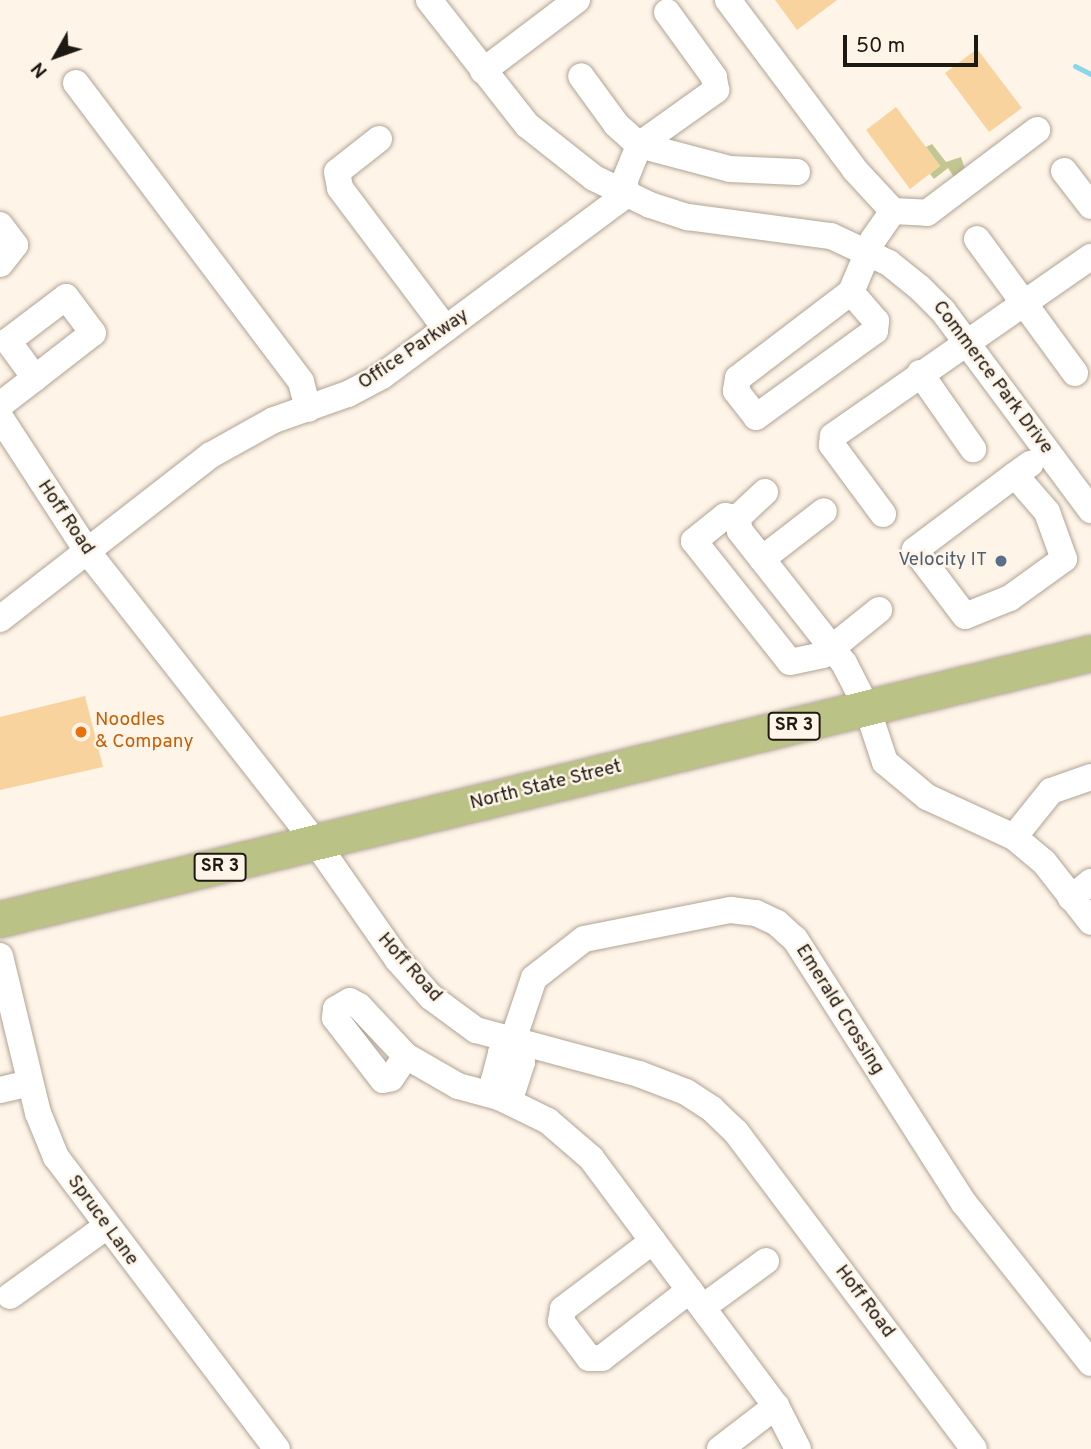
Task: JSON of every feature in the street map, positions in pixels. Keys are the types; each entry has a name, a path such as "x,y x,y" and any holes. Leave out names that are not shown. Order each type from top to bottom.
{"main road":[{"name":"North State Street","path":"0,919 317,844 1091,653"}],"street":[{"name":"Commerce Park Drive","path":"429,0 527,125 556,152 626,195 688,217 802,229 869,253 919,287 965,341 1033,462 1091,510"},
{"path":"483,71 578,0"},
{"path":"728,0 855,170 893,211 927,213 1037,130"},
{"path":"626,195 625,180 639,145 716,90 713,77 667,12"},
{"path":"581,76 616,124 639,145 730,169 797,172"},
{"path":"76,83 301,382 307,409"},
{"path":"379,139 337,172 340,188 446,330"},
{"path":"1064,171 1091,206"},
{"name":"Office Parkway","path":"0,619 211,455 244,435 382,376 626,195"},
{"path":"851,292 876,321 876,331 756,417 736,391 738,378 851,292 893,211"},
{"path":"0,225 15,245 0,264"},
{"path":"978,239 1075,373"},
{"path":"883,514 832,441 965,341 1091,257"},
{"path":"920,373 973,449"},
{"path":"0,405 35,378"},
{"name":"Hoff Road","path":"0,417 87,551 317,844 353,902 431,998 476,1030 639,1074 686,1092 712,1109 736,1132 974,1449"},
{"path":"1033,462 1064,559 1010,598 965,616 915,550 1033,462"},
{"path":"737,518 765,492"},
{"path":"762,559 824,511"},
{"path":"737,518 725,516 694,541 778,651 795,663 832,648 879,610"},
{"path":"737,518 740,531 832,648 867,708 885,762 905,783 1014,837 1081,890 1091,922"},
{"path":"1014,837 1051,791 1091,777"},
{"name":"Emerald Crossing","path":"513,1040 534,978 584,939 731,910 756,912 777,923 795,940 964,1203 1091,1363"},
{"name":"Spruce Lane","path":"0,956 30,1083 56,1157 277,1449"},
{"path":"499,1097 513,1089 522,1062 513,1040"},
{"path":"406,1056 458,1086 499,1097 548,1121 591,1158 776,1406 798,1449"},
{"path":"0,1090 30,1083"},
{"path":"10,1296 107,1226"},
{"path":"653,1241 563,1309 561,1321 589,1358 602,1358 696,1299 765,1261"},
{"path":"720,1449 776,1406"}],"green space":[{"path":"932,144 946,162 961,157 965,169 954,177 948,168 934,179 930,174 940,166 926,147"}],"building":[{"path":"775,0 837,0 797,30"},
{"path":"977,49 1022,108 989,132 945,73"},
{"path":"896,107 940,166 910,189 866,130"},
{"path":"85,696 103,767 0,790 0,717"}],"waterway":[{"path":"1075,66 1091,74"}],"place":[{"name":"Velocity IT","path":"1001,561"},
{"name":"Noodles & Company","path":"81,732"}]}
